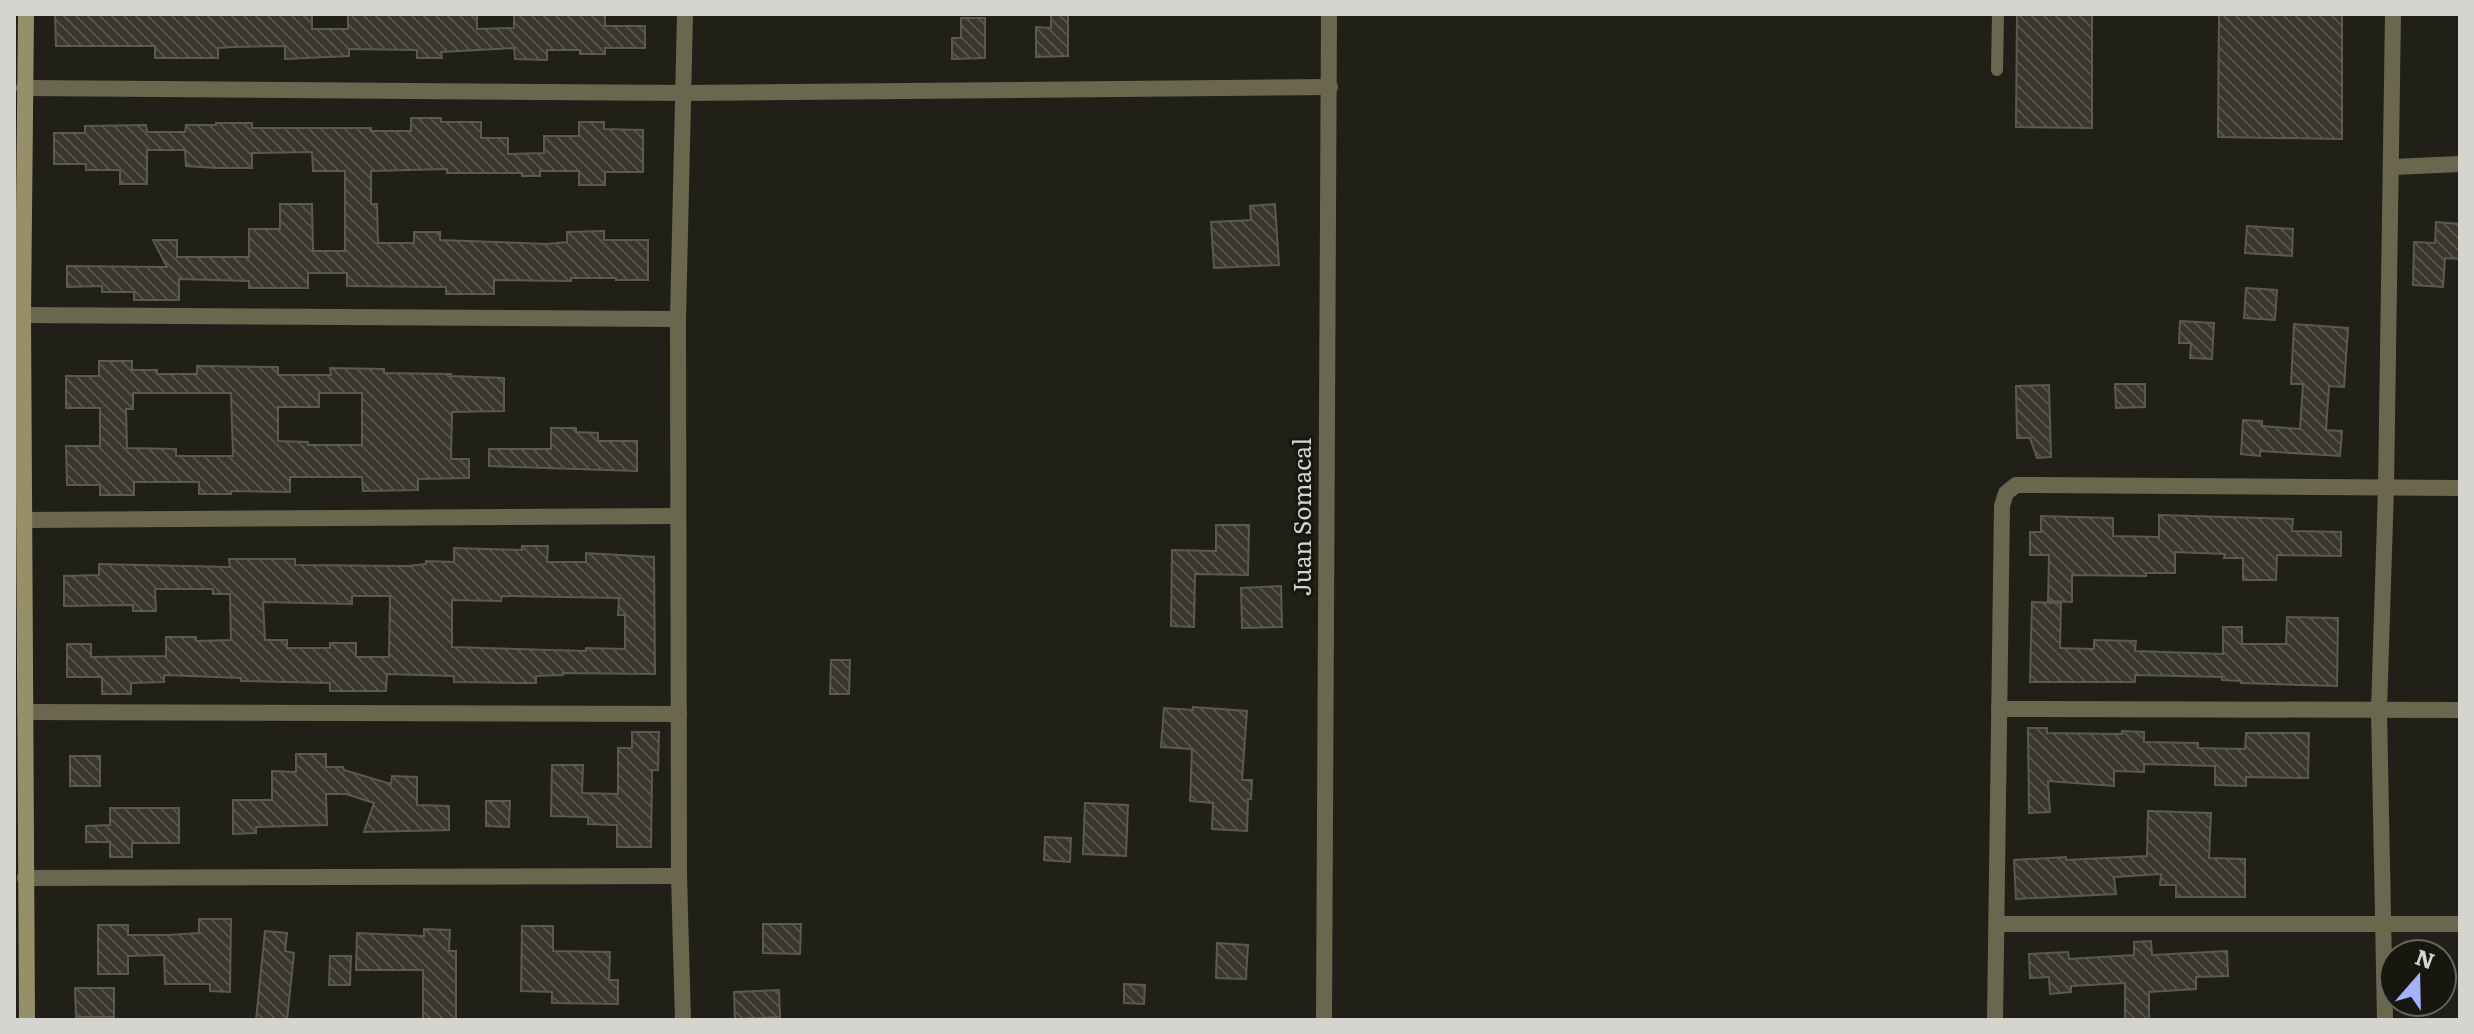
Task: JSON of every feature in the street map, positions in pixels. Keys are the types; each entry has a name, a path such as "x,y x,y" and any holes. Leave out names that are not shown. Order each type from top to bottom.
{"main road":[{"path":"26,14 19,296 23,315 27,1020"}],"street":[{"path":"683,1020 679,876 678,319 685,14"},
{"name":"Juan Somacal","path":"1324,1020 1329,14"},
{"path":"2385,1020 2379,710 2393,167 2393,14"},
{"path":"24,88 685,93 1330,87"},
{"path":"2393,167 2460,164"},
{"path":"23,315 678,319"},
{"path":"1995,1020 2002,506 2006,493 2016,485 2460,488"},
{"path":"24,520 678,516"},
{"path":"1999,709 2460,710"},
{"path":"25,712 679,714"},
{"path":"25,878 679,876"},
{"path":"1997,924 2460,924"}],"lane":[{"path":"1997,70 1998,14"}],"building":[{"path":"55,14 312,14 312,29 348,29 348,14 477,14 477,29 514,28 514,14 605,14 605,26 645,26 645,48 605,48 605,54 547,50 547,60 515,59 514,48 441,52 442,58 417,58 417,50 349,49 349,56 285,59 285,46 218,48 218,58 155,58 155,46 56,46"},
{"path":"1051,14 1068,14 1068,56 1036,57 1036,27 1051,28"},
{"path":"2017,14 2092,14 2092,128 2016,127"},
{"path":"2219,14 2342,14 2342,139 2218,137"},
{"path":"961,18 985,18 985,58 952,59 952,38 961,38"},
{"path":"411,118 481,122 481,138 508,138 508,154 544,153 544,136 579,136 579,122 604,122 604,129 643,130 643,172 605,172 605,185 579,185 579,171 540,171 540,176 522,176 522,173 447,173 447,169 371,171 371,204 377,204 378,243 414,243 414,232 440,232 440,240 547,244 567,242 567,232 604,231 604,240 648,240 648,280 494,280 494,294 446,294 446,287 347,286 347,273 308,273 308,288 249,288 249,281 179,279 179,300 134,300 134,292 102,292 102,286 67,287 67,266 167,267 153,240 177,240 177,257 249,257 249,229 280,229 280,204 312,204 313,251 345,251 345,171 313,171 312,152 252,153 252,168 217,168 186,166 185,150 147,150 147,184 120,184 120,170 86,170 86,164 54,164 54,133 85,133 85,126 146,125 147,132 185,132 186,125 216,123 252,123 252,128 411,131"},
{"path":"1275,204 1279,265 1214,268 1211,222 1251,220 1250,206"},
{"path":"2436,222 2460,224 2460,259 2445,258 2443,287 2413,285 2414,242 2435,243"},
{"path":"2247,226 2293,229 2292,256 2245,253"},
{"path":"2246,288 2277,290 2275,320 2244,318"},
{"path":"2180,321 2214,323 2212,359 2190,358 2191,343 2179,343"},
{"path":"2294,324 2348,328 2344,387 2329,386 2326,430 2342,431 2340,456 2260,451 2260,456 2241,454 2243,420 2262,421 2262,426 2300,429 2303,384 2291,384"},
{"path":"99,361 132,361 132,370 157,370 157,374 197,374 197,366 278,367 278,375 331,375 330,368 504,378 504,411 452,412 451,459 469,459 469,478 418,479 418,490 363,491 362,477 290,477 290,492 199,494 199,482 134,482 134,495 100,495 100,485 67,485 66,446 100,446 100,408 66,408 66,376 99,376","holes":["133,393 231,393 233,456 176,456 176,449 127,448 126,409 133,409","319,393 362,393 362,445 308,445 308,442 278,441 278,407 319,407"]},
{"path":"2115,384 2145,384 2145,407 2116,408"},
{"path":"2049,385 2051,457 2037,458 2030,438 2017,438 2016,386"},
{"path":"551,428 576,428 576,432 598,433 598,441 637,441 637,471 489,466 489,449 551,449"},
{"path":"2159,515 2293,519 2292,531 2341,532 2341,556 2277,555 2276,580 2243,580 2243,558 2224,558 2225,554 2175,552 2175,573 2146,573 2146,576 2072,575 2072,602 2048,601 2049,555 2030,555 2030,532 2041,532 2041,516 2113,518 2113,536 2159,537"},
{"path":"1216,525 1249,525 1248,575 1195,574 1194,627 1171,626 1172,550 1216,551"},
{"path":"522,546 548,546 547,562 586,562 586,553 654,557 655,674 563,673 536,676 536,683 519,683 454,682 454,676 387,674 386,691 330,691 330,683 164,675 164,682 131,683 131,694 102,694 102,677 67,677 67,644 91,644 91,657 166,656 166,637 196,637 196,641 231,640 230,594 213,594 213,589 155,589 156,611 133,611 133,605 64,606 64,576 99,575 99,564 230,567 229,559 295,559 295,565 408,566 426,564 426,561 454,562 454,548 522,550","holes":["352,596 390,596 389,657 356,657 356,643 330,643 330,648 287,648 287,640 265,640 263,602 352,604","502,596 619,598 618,615 625,615 625,649 586,648 586,651 452,647 452,600 501,601"]},
{"path":"1281,586 1282,627 1242,628 1241,588"},
{"path":"2032,602 2061,603 2060,648 2094,649 2094,640 2136,641 2135,651 2223,654 2223,627 2242,627 2242,644 2286,644 2287,617 2338,618 2337,686 2241,683 2222,680 2222,677 2135,675 2135,682 2030,682"},
{"path":"831,660 850,660 849,694 830,694"},
{"path":"1193,707 1247,711 1242,780 1252,780 1247,831 1212,829 1213,803 1190,801 1192,749 1161,747 1164,708 1193,710"},
{"path":"2028,728 2047,728 2047,733 2144,732 2144,742 2198,743 2198,748 2245,749 2246,733 2309,733 2308,778 2246,777 2246,786 2215,785 2215,766 2144,764 2144,772 2114,771 2114,786 2048,781 2050,812 2029,813"},
{"path":"632,732 659,732 658,770 652,770 651,847 617,847 617,825 588,824 588,817 551,816 552,765 583,765 582,793 618,794 618,748 632,748"},
{"path":"296,754 326,754 326,767 343,767 344,770 391,784 392,776 417,777 417,805 449,806 449,830 364,832 374,803 346,794 326,794 327,825 256,827 256,833 233,834 233,800 272,800 272,771 296,772"},
{"path":"70,756 100,756 100,786 70,786"},
{"path":"486,801 510,801 509,827 486,826"},
{"path":"1085,803 1128,805 1126,856 1083,854"},
{"path":"110,808 179,808 179,843 132,843 132,857 110,857 110,842 86,842 86,826 110,825"},
{"path":"2148,811 2211,813 2209,858 2245,859 2245,897 2176,897 2176,885 2160,885 2161,874 2114,877 2116,894 2016,899 2014,860 2147,856"},
{"path":"1045,837 1071,838 1070,862 1044,860"},
{"path":"199,919 231,919 230,992 210,991 210,984 165,984 164,955 128,956 128,974 98,974 98,925 128,925 128,935 168,935 199,933"},
{"path":"763,924 801,924 800,954 763,953"},
{"path":"522,926 553,926 553,951 610,952 609,980 618,980 618,1004 552,1003 552,992 521,991"},
{"path":"424,929 450,930 449,951 456,951 456,1020 423,1020 423,970 356,970 357,933 424,936"},
{"path":"265,931 287,933 285,951 294,953 287,1020 256,1020"},
{"path":"2151,941 2152,955 2227,951 2228,976 2196,977 2196,989 2149,992 2149,1020 2125,1020 2125,983 2071,986 2071,992 2050,994 2049,977 2030,978 2029,954 2068,952 2069,959 2134,955 2134,942"},
{"path":"1217,943 1248,945 1246,979 1216,978"},
{"path":"330,956 351,956 350,985 329,985"},
{"path":"1124,984 1145,985 1144,1004 1124,1003"},
{"path":"75,988 114,988 114,1017 76,1017"},
{"path":"779,990 780,1017 735,1019 734,992"}]}
